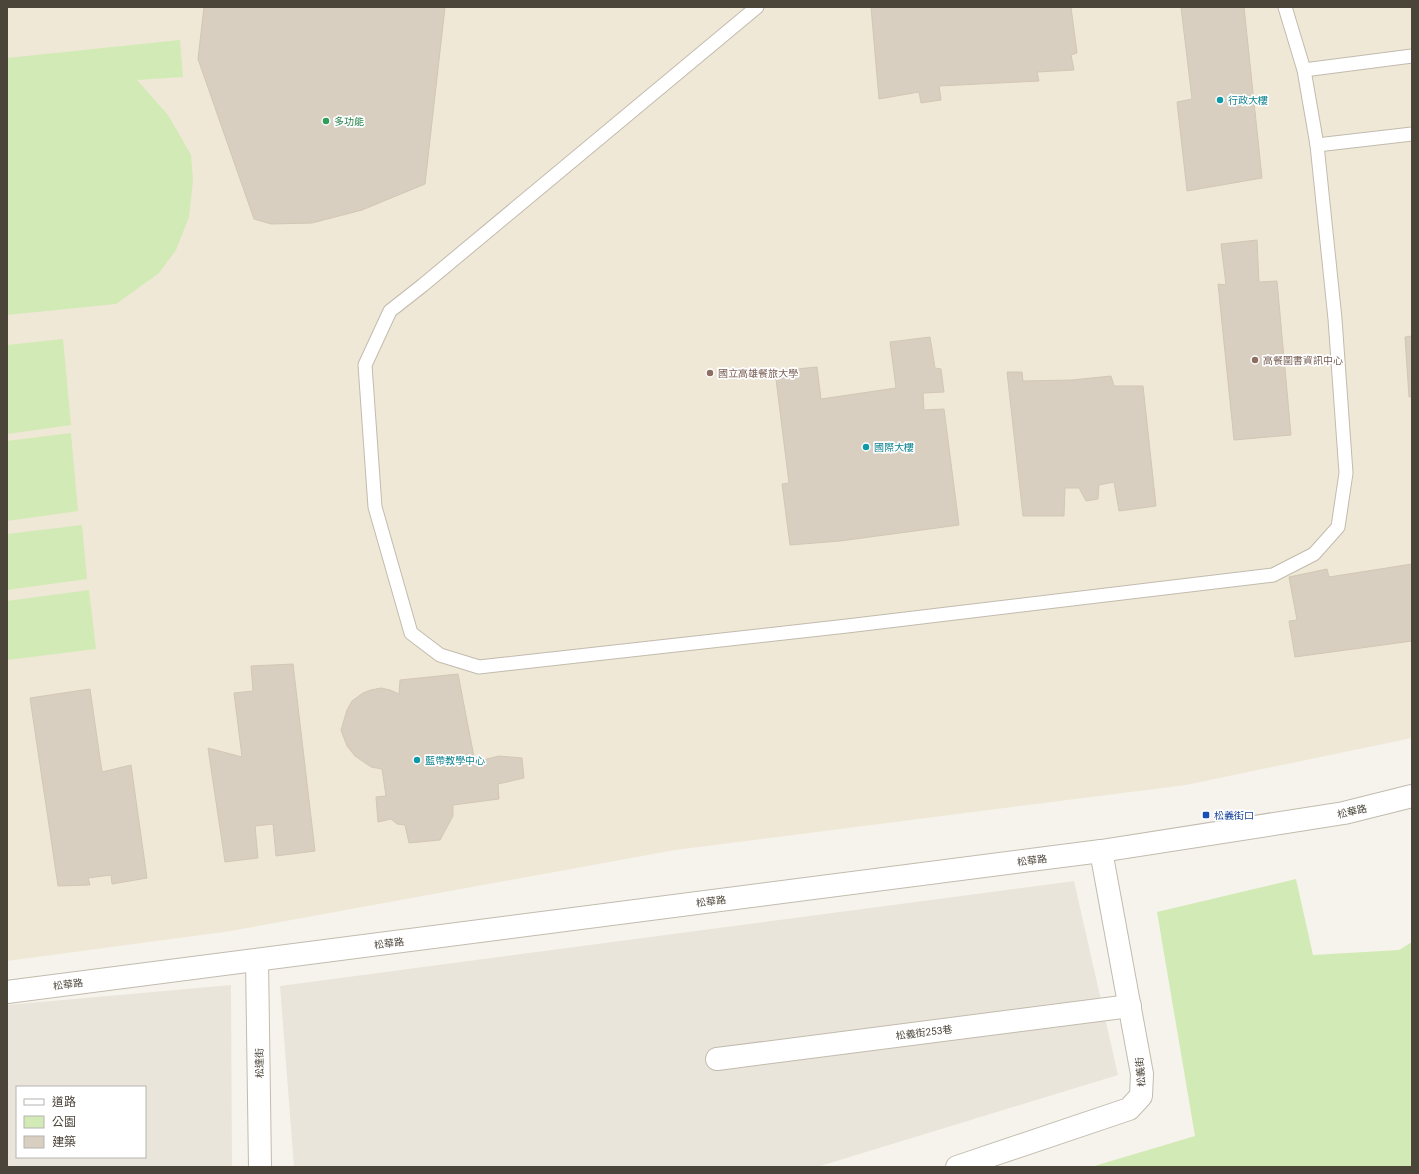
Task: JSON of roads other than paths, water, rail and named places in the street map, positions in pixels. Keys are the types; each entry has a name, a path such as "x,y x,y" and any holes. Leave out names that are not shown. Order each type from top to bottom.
{"street":[{"name":"松華路","path":"7,992 1101,851 1344,813 1412,796"},
{"name":"松義街","path":"957,1167 1129,1109 1141,1096 1142,1074 1101,851"},
{"name":"松達街","path":"257,960 260,1167"},
{"name":"松義街253巷","path":"717,1059 1130,1006"}],"lane":[{"path":"756,7 390,311 365,365 375,507 411,633 440,655 479,667 863,624 1273,575 1314,554 1338,527 1346,473 1334,319 1317,145 1304,70 1285,7"},
{"path":"1304,70 1412,56"},
{"path":"1317,145 1412,134"}],"place":[{"name":"行政大樓","path":"1220,100"},
{"name":"多功能","path":"326,121"},
{"name":"高餐圖書資訊中心","path":"1255,360"},
{"name":"國立高雄餐旅大學","path":"710,373"},
{"name":"國際大樓","path":"866,447"},
{"name":"藍帶教學中心","path":"417,760"},
{"name":"松義街口","path":"1206,815"}]}
